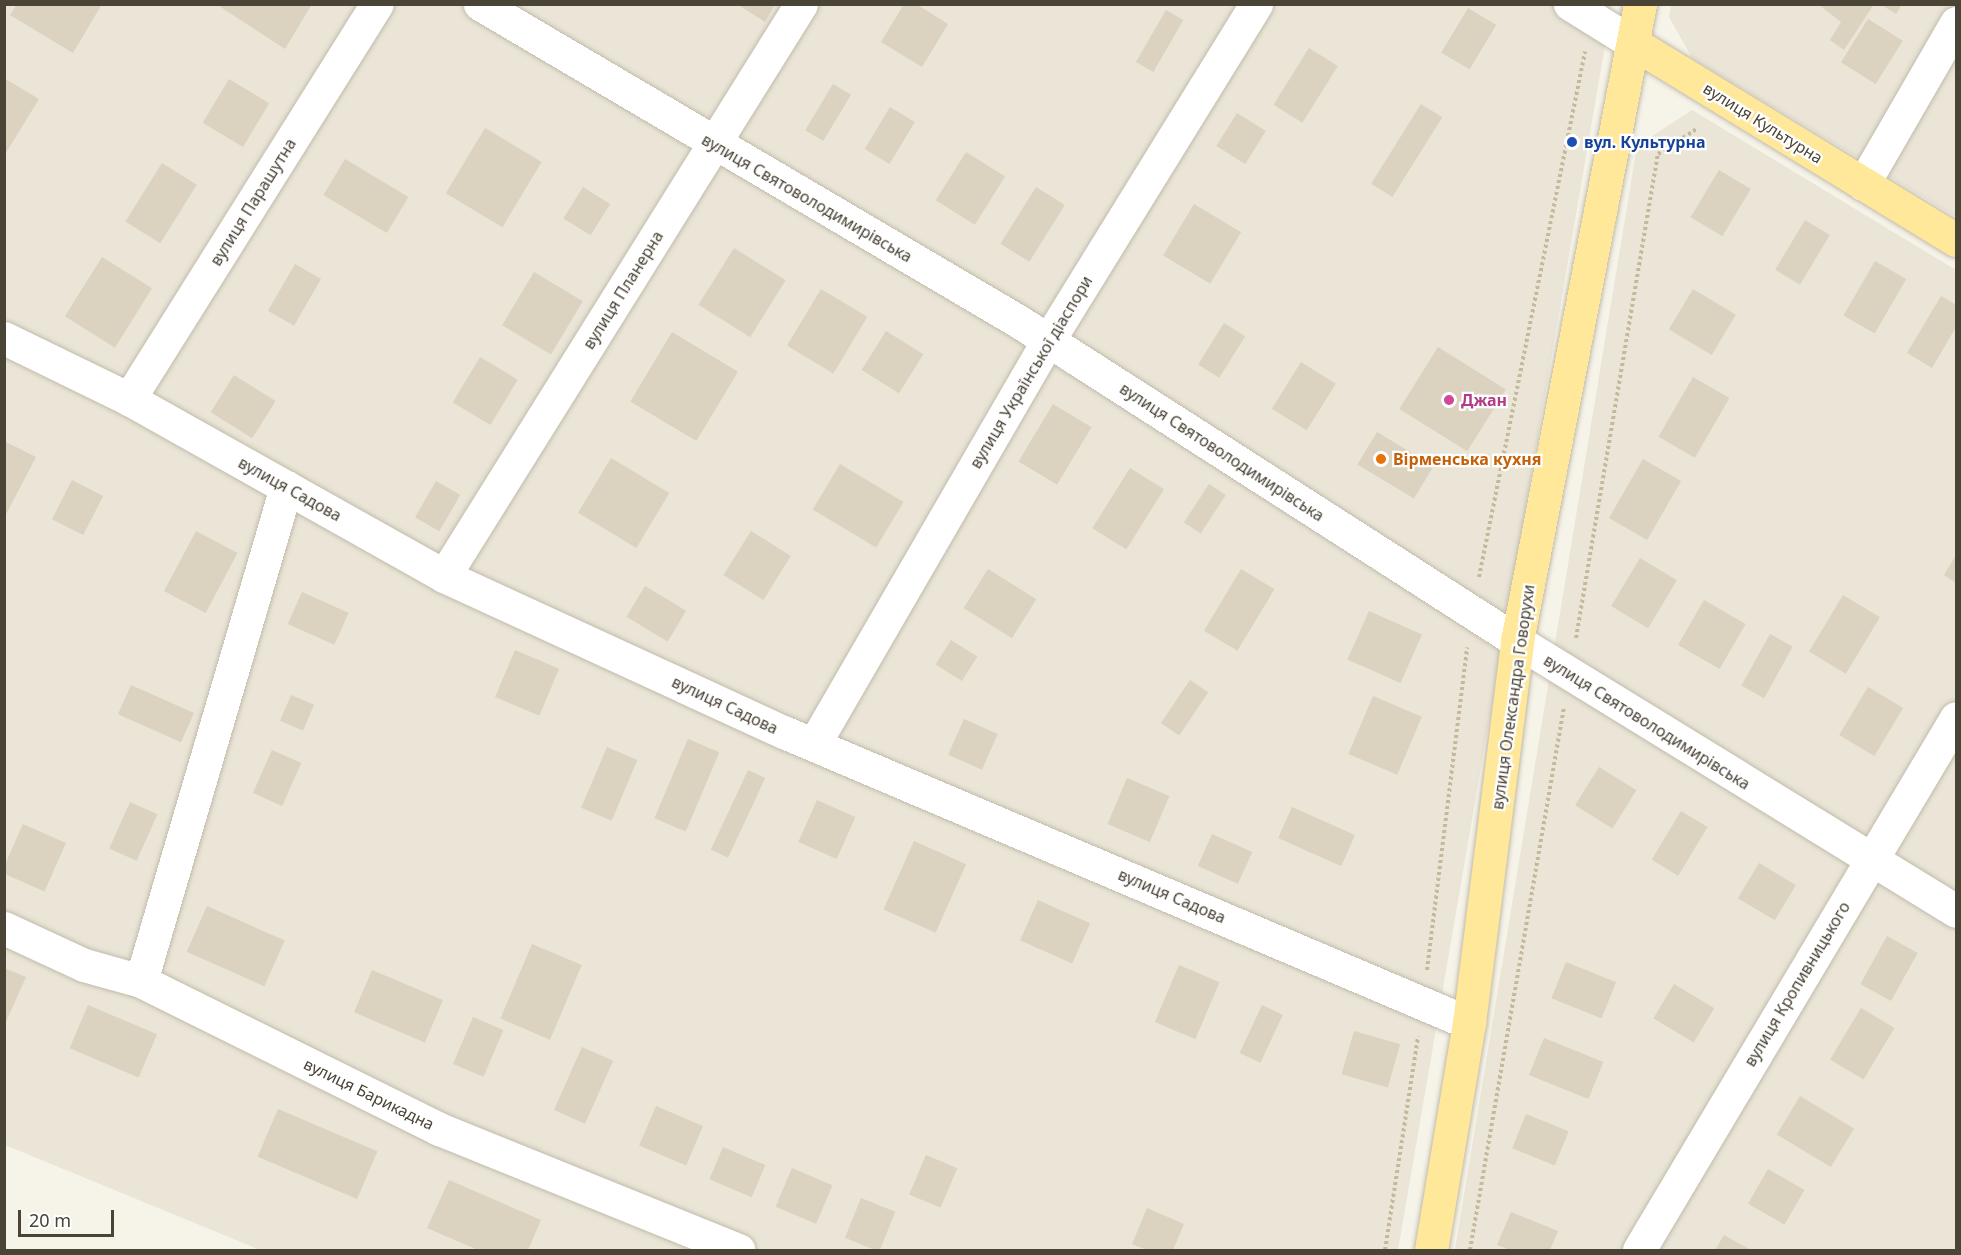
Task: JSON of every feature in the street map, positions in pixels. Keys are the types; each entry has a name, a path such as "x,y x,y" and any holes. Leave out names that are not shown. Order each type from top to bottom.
{"main road":[{"name":"вулиця Олександра Говорухи","path":"1431,1251 1469,1023 1517,641 1640,4"},
{"name":"вулиця Культурна","path":"1633,43 1956,240"}],"street":[{"name":"вулиця Парашутна","path":"129,399 377,4"},
{"name":"вулиця Святоволодимирівська","path":"480,4 1048,341 1517,641 1956,911"},
{"name":"вулиця Планерна","path":"444,576 801,4"},
{"name":"вулиця Української діаспори","path":"814,744 1048,341 1256,4"},
{"name":"вулиця Культурна","path":"1570,4 1633,43"},
{"path":"1863,184 1956,23"},
{"name":"вулиця Садова","path":"4,338 129,399 444,576 814,744 1469,1023"},
{"path":"141,981 286,487"},
{"name":"вулиця Кропивницького","path":"1639,1251 1956,718"},
{"name":"вулиця Барикадна","path":"4,928 84,965 141,981 439,1129 739,1251"}],"shaded area":[{"path":"1671,4 1956,5 1956,217 1692,58 1669,17"},
{"path":"4,5 1612,5 1398,1250 260,1250 5,1145"},
{"path":"1692,110 1956,270 1956,1250 1455,1250 1637,146"}],"building":[{"path":"17,4 102,4 73,53 10,15"},
{"path":"216,4 312,4 285,49"},
{"path":"737,4 775,4 765,22"},
{"path":"904,4 916,4 948,24 922,67 881,42"},
{"path":"1818,4 1874,4 1844,50 1830,40 1841,22"},
{"path":"1880,4 1902,4 1896,14"},
{"path":"1468,8 1496,25 1470,70 1441,53"},
{"path":"1166,10 1183,20 1153,72 1136,62"},
{"path":"1868,19 1903,41 1876,84 1841,62"},
{"path":"1309,48 1338,66 1302,123 1273,105"},
{"path":"4,78 39,99 4,156"},
{"path":"229,79 269,103 243,147 203,123"},
{"path":"833,84 851,95 823,141 805,130"},
{"path":"1421,104 1442,117 1392,197 1371,184"},
{"path":"890,107 915,122 890,164 865,149"},
{"path":"1237,113 1266,131 1245,164 1216,146"},
{"path":"485,128 542,162 502,227 446,193"},
{"path":"966,152 1005,176 975,225 936,200"},
{"path":"345,159 408,197 387,233 323,195"},
{"path":"162,163 197,185 160,243 125,222"},
{"path":"1719,170 1751,189 1722,236 1691,217"},
{"path":"583,187 610,204 591,235 563,218"},
{"path":"1036,187 1065,205 1029,262 1000,244"},
{"path":"1194,204 1241,232 1210,284 1163,255"},
{"path":"1805,220 1830,235 1800,285 1775,270"},
{"path":"734,248 786,280 750,337 698,305"},
{"path":"102,257 152,288 115,348 65,316"},
{"path":"1875,261 1906,279 1875,334 1844,316"},
{"path":"295,264 321,279 294,326 268,311"},
{"path":"534,272 583,301 551,355 502,325"},
{"path":"821,289 867,317 833,373 787,346"},
{"path":"1693,289 1736,315 1712,355 1669,329"},
{"path":"1941,296 1956,305 1956,327 1932,368 1907,353"},
{"path":"1224,323 1245,336 1219,378 1198,365"},
{"path":"886,331 923,354 899,393 862,370"},
{"path":"672,332 738,372 696,441 630,401"},
{"path":"1438,347 1506,389 1467,451 1399,409"},
{"path":"480,357 518,380 490,425 453,402"},
{"path":"1301,362 1336,384 1307,430 1272,409"},
{"path":"234,375 276,401 252,438 211,412"},
{"path":"1693,377 1729,398 1695,458 1658,437"},
{"path":"1053,404 1092,427 1057,485 1018,461"},
{"path":"1377,432 1434,466 1414,499 1357,465"},
{"path":"4,441 36,457 4,518"},
{"path":"611,458 669,493 636,548 578,513"},
{"path":"1643,459 1681,481 1647,540 1609,518"},
{"path":"840,464 903,502 876,548 813,509"},
{"path":"1130,468 1164,489 1126,549 1092,528"},
{"path":"72,480 103,496 83,535 52,519"},
{"path":"436,481 460,495 439,531 415,517"},
{"path":"1209,484 1226,495 1201,533 1184,523"},
{"path":"196,531 237,553 206,613 164,591"},
{"path":"751,531 791,556 763,600 723,575"},
{"path":"1956,555 1956,583 1944,575"},
{"path":"1640,558 1677,580 1648,628 1611,606"},
{"path":"988,569 1036,599 1012,638 964,608"},
{"path":"1241,569 1274,589 1237,651 1204,631"},
{"path":"645,586 686,611 668,642 626,617"},
{"path":"302,592 349,613 334,645 288,624"},
{"path":"1843,595 1880,617 1846,674 1809,652"},
{"path":"1704,600 1746,624 1720,669 1678,645"},
{"path":"1369,611 1422,635 1400,683 1347,659"},
{"path":"1770,634 1793,647 1764,698 1741,686"},
{"path":"951,640 977,656 962,681 936,665"},
{"path":"515,650 559,669 539,716 495,697"},
{"path":"1190,680 1208,692 1179,735 1161,723"},
{"path":"131,685 194,713 181,742 118,714"},
{"path":"1868,687 1903,708 1874,756 1839,735"},
{"path":"291,695 314,705 303,731 280,721"},
{"path":"1373,696 1422,717 1397,775 1348,754"},
{"path":"964,719 998,734 982,770 948,755"},
{"path":"688,739 719,752 686,831 654,818"},
{"path":"607,747 637,760 612,821 581,808"},
{"path":"272,750 301,763 282,806 253,793"},
{"path":"1599,767 1636,790 1612,828 1575,805"},
{"path":"748,770 765,778 728,858 711,850"},
{"path":"1127,778 1169,796 1150,842 1107,824"},
{"path":"817,800 855,817 837,859 798,842"},
{"path":"130,802 157,814 137,861 109,849"},
{"path":"1292,807 1355,835 1341,866 1278,838"},
{"path":"1681,811 1708,827 1678,876 1652,860"},
{"path":"23,824 66,843 44,892 4,874 4,867"},
{"path":"1212,834 1252,852 1238,884 1198,866"},
{"path":"914,841 966,864 936,933 883,910"},
{"path":"1759,863 1796,885 1775,920 1738,898"},
{"path":"1038,900 1090,923 1072,963 1020,940"},
{"path":"207,906 285,941 264,986 187,952"},
{"path":"1887,936 1918,953 1891,1001 1860,984"},
{"path":"532,944 582,965 550,1040 500,1019"},
{"path":"1566,962 1616,982 1601,1018 1551,998"},
{"path":"1179,965 1220,982 1195,1039 1155,1022"},
{"path":"4,968 26,977 4,1026"},
{"path":"372,970 443,1000 425,1042 354,1012"},
{"path":"1674,984 1714,1008 1694,1042 1653,1018"},
{"path":"88,1005 157,1034 139,1078 70,1048"},
{"path":"1262,1005 1283,1015 1260,1063 1240,1053"},
{"path":"1861,1008 1894,1028 1864,1080 1830,1059"},
{"path":"473,1017 503,1030 483,1077 453,1064"},
{"path":"1354,1031 1400,1044 1388,1087 1342,1074"},
{"path":"1544,1038 1603,1062 1588,1099 1529,1075"},
{"path":"582,1047 613,1061 585,1124 554,1110"},
{"path":"1800,1096 1854,1128 1831,1167 1777,1135"},
{"path":"656,1106 703,1126 686,1166 639,1146"},
{"path":"278,1109 377,1151 357,1199 258,1157"},
{"path":"1526,1114 1569,1131 1555,1166 1512,1148"},
{"path":"723,1147 765,1165 752,1197 709,1179"},
{"path":"926,1155 957,1168 940,1208 909,1195"},
{"path":"792,1168 833,1185 816,1224 776,1207"},
{"path":"1768,1169 1804,1190 1784,1225 1748,1204"},
{"path":"449,1180 541,1220 528,1250 478,1250 427,1228"},
{"path":"861,1198 895,1212 880,1250 845,1238"},
{"path":"1147,1208 1184,1224 1173,1250 1147,1250 1132,1244"},
{"path":"1511,1212 1558,1231 1550,1250 1510,1250 1497,1245"},
{"path":"1724,1235 1751,1250 1715,1250"}],"place":[{"name":"вул. Культурна","path":"1572,142"},
{"name":"Джан","path":"1449,400"},
{"name":"Вірменська кухня","path":"1381,459"}]}
